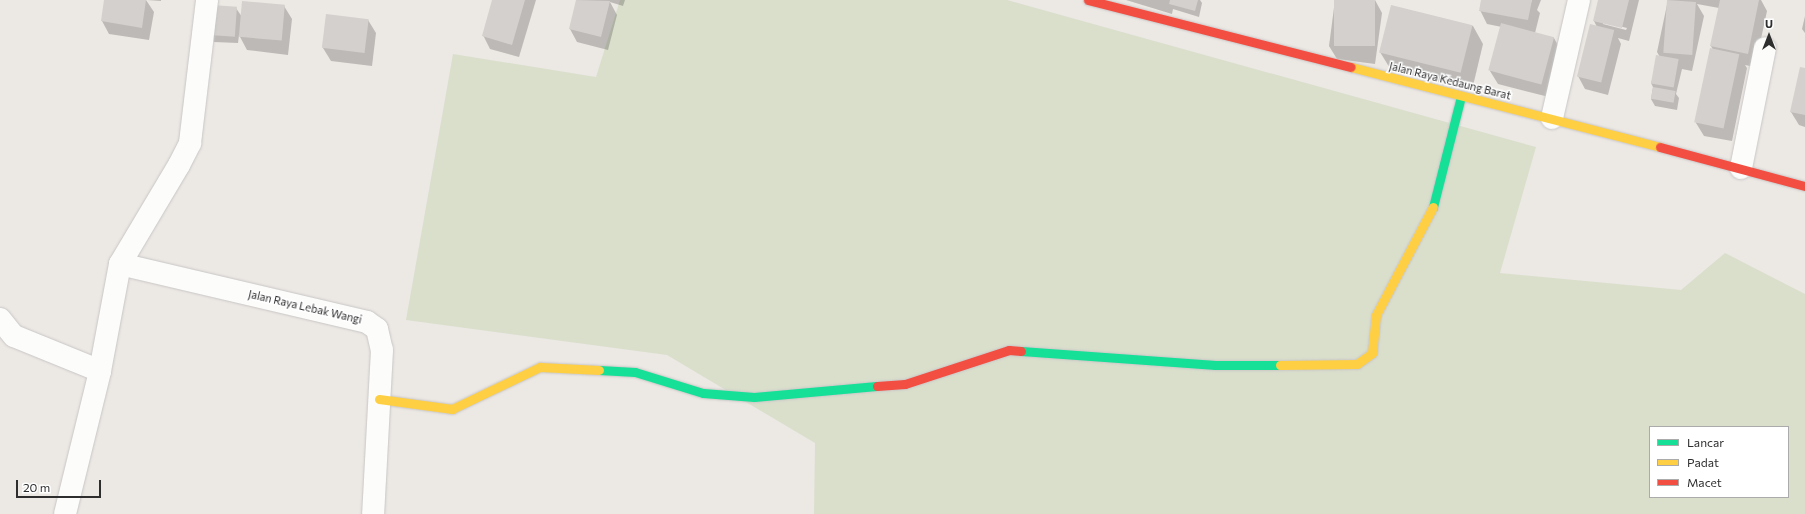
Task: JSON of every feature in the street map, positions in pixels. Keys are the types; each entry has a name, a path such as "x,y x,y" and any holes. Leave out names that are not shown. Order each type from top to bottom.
{"street":[{"path":"65,514 100,371 120,264 188,148 192,133 207,0"},
{"name":"Jalan Raya Kedaung Barat","path":"1088,0 1552,118 1805,186"},
{"path":"1552,118 1580,0"},
{"path":"1741,168 1764,48"},
{"path":"380,399 452,410 540,367 635,372 703,393 762,396 905,384 1009,350 1215,365 1357,364 1372,353 1376,315 1435,204 1461,96"},
{"name":"Jalan Raya Lebak Wangi","path":"120,264 367,322 378,330 382,350 373,514"},
{"path":"0,319 14,336 100,371"}],"green space":[{"path":"620,0 1007,0 1536,147 1500,273 1681,290 1725,253 1805,294 1805,514 814,514 815,443 667,355 406,320 453,54 596,77"}],"building":[{"path":"104,0 146,0 142,28 101,21"},
{"path":"492,0 525,0 512,45 482,36"},
{"path":"576,0 610,1 601,37 569,29"},
{"path":"1170,0 1198,0 1195,11 1169,4"},
{"path":"1334,0 1375,0 1375,46 1334,46"},
{"path":"1481,0 1532,0 1528,20 1479,11"},
{"path":"1598,0 1629,0 1622,28 1593,21"},
{"path":"1667,0 1696,2 1692,55 1663,53"},
{"path":"1720,0 1759,0 1748,54 1710,46"},
{"path":"242,1 285,5 282,41 239,37"},
{"path":"211,5 237,7 235,37 209,35"},
{"path":"1391,5 1473,25 1461,73 1379,53"},
{"path":"326,14 369,19 365,53 322,48"},
{"path":"1501,23 1554,37 1541,85 1488,70"},
{"path":"1590,24 1614,30 1601,82 1577,76"},
{"path":"1710,48 1739,54 1724,129 1694,122"},
{"path":"1656,55 1679,59 1674,88 1651,84"},
{"path":"1800,67 1805,68 1805,115 1790,112"},
{"path":"1653,87 1676,91 1674,103 1651,99"}],"traffic: fast":[{"path":"1433,207 1461,96"},
{"path":"1021,351 1215,365 1280,365"},
{"path":"599,370 635,372 703,393 754,397 877,386"}],"traffic: slow":[{"path":"1351,67 1660,147"},
{"path":"1280,365 1357,364 1372,353 1376,315 1433,207"},
{"path":"379,399 452,409 540,367 599,370"}],"traffic: jam":[{"path":"1088,0 1351,67"},
{"path":"1660,147 1805,186"},
{"path":"877,386 905,384 1009,350 1021,351"}]}
